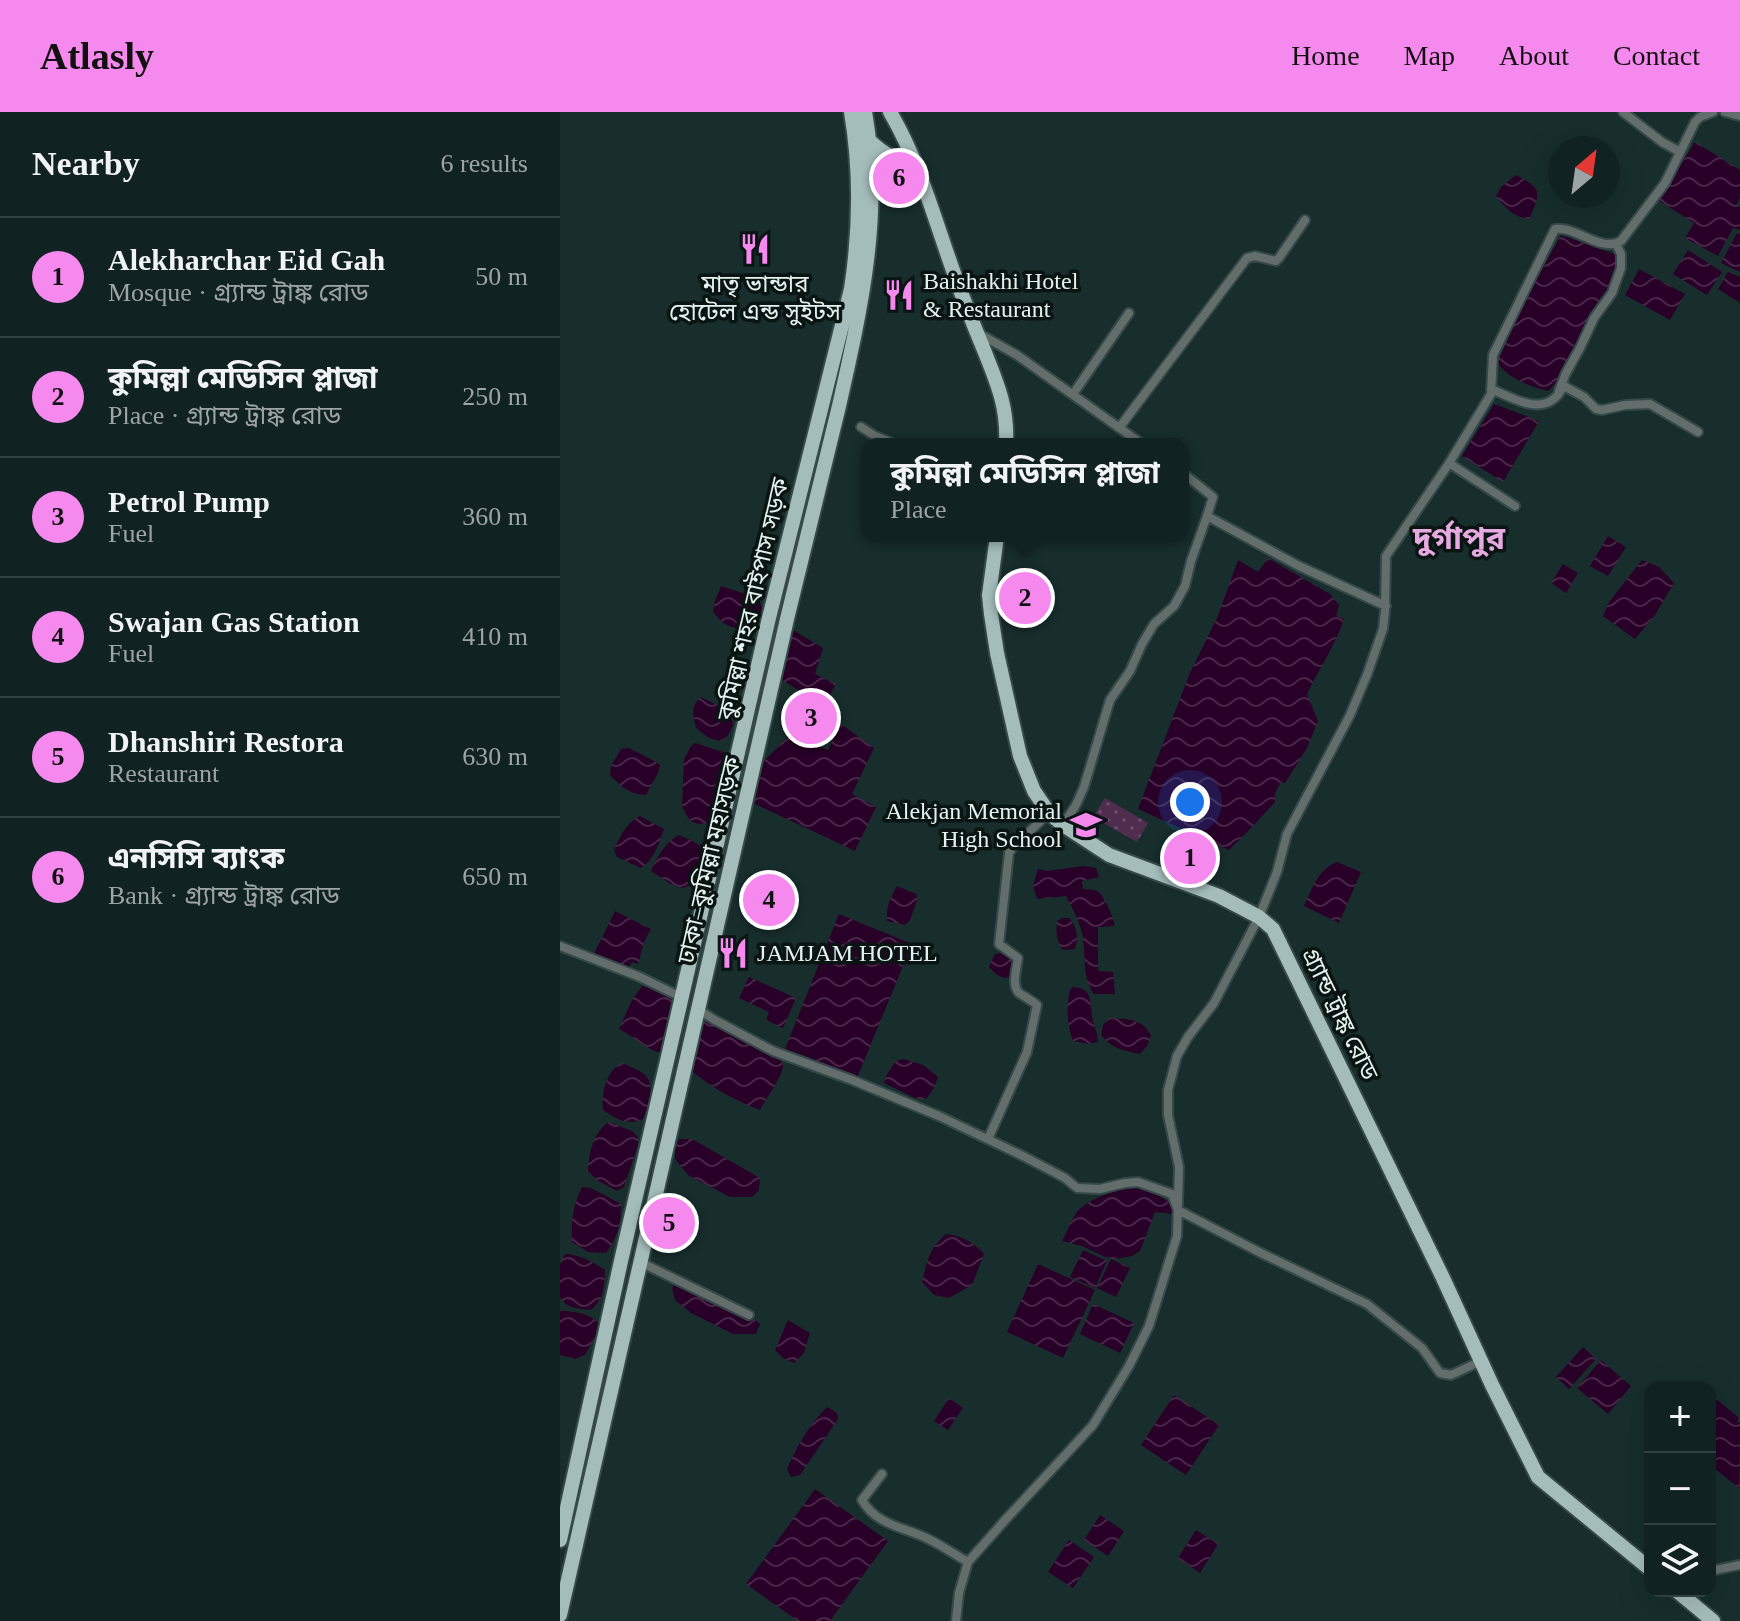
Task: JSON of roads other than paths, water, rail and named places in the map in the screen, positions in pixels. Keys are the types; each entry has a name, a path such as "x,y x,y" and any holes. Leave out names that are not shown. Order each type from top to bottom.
{"highway":[{"path":"851,112 854,134 871,142 886,155 908,159"},
{"name":"ঢাকা–কুমিল্লা মহাসড়ক","path":"560,1615 862,301 873,201 871,142 865,112"},
{"path":"890,112 911,168 922,180 1004,402 1006,438"},
{"name":"কুমিল্লা শহর বাইপাস সড়ক","path":"560,1540 768,622 851,289 856,254 858,183 854,134"},
{"name":"গ্র্যান্ড ট্রাঙ্ক রোড","path":"996,542 989,595 997,653 1017,745 1034,791 1049,813 1063,825 1109,855 1219,896 1259,917 1273,929 1538,1477 1644,1564"},
{"path":"1684,1597 1713,1621"}],"street":[{"path":"1623,112 1680,152"},
{"path":"956,1621 959,1593 968,1562 1093,1425 1149,1326 1177,1236 1179,1167 1168,1115 1168,1090 1177,1056 1214,1003 1259,917 1287,834 1350,715 1367,675 1383,629 1386,556 1491,394 1493,355 1555,229 1568,230 1607,244 1621,241 1665,183 1695,122 1713,112"},
{"path":"1725,112 1740,116"},
{"path":"1119,428 1247,258 1251,255 1276,261 1305,220"},
{"path":"1559,392 1594,318 1612,293 1621,268 1621,254 1616,244"},
{"path":"1073,394 1129,313"},
{"path":"977,333 1017,355 1133,438"},
{"path":"1491,389 1528,404 1540,405 1554,400 1564,386 1584,397 1596,409 1650,404 1698,432"},
{"path":"861,427 883,438"},
{"path":"1449,463 1515,506"},
{"path":"1063,825 1084,787 1110,700 1130,671 1154,624 1174,606 1185,586 1213,497 1189,478"},
{"path":"1207,516 1299,566 1386,606"},
{"path":"988,1139 1027,1052 1037,1005 1017,991 1014,986 1018,958 999,944 1009,853 1049,813"},
{"path":"560,946 640,977 681,997"},
{"path":"698,1008 773,1051 906,1101 1065,1178 1077,1188 1100,1189 1138,1182 1172,1194 1178,1210 1367,1304 1422,1348 1440,1373 1451,1375 1481,1361"},
{"path":"639,1262 749,1315"},
{"path":"882,1474 862,1500 875,1516 933,1542 968,1562"},
{"path":"1716,1570 1740,1565"}],"water":[{"path":"1695,142 1740,170 1740,198 1736,205 1740,207 1740,230 1733,228 1718,256 1685,238 1694,223 1658,200"},
{"path":"1516,175 1531,184 1537,192 1529,219 1510,211 1496,196 1501,187"},
{"path":"1737,233 1740,235 1740,272 1721,263"},
{"path":"1561,235 1617,255 1619,265 1557,382 1548,391 1520,381 1497,363 1526,298"},
{"path":"1688,250 1722,272 1707,295 1673,274"},
{"path":"1639,269 1685,294 1670,320 1625,295"},
{"path":"1728,272 1740,277 1740,303 1718,289"},
{"path":"1494,404 1539,421 1503,482 1462,456"},
{"path":"1608,536 1626,547 1608,576 1590,566"},
{"path":"1268,558 1330,594 1339,605 1336,616 1344,619 1307,694 1318,721 1307,748 1285,783 1281,782 1275,793 1275,802 1229,850 1138,809 1189,675 1217,618 1238,560 1258,572"},
{"path":"1642,560 1659,567 1674,583 1655,615 1635,639 1603,616 1609,602"},
{"path":"1563,564 1578,573 1566,593 1551,583"},
{"path":"721,586 758,598 762,612 754,626 744,629 732,627 713,612"},
{"path":"1021,604 1036,606 1037,617 1001,615 1003,607"},
{"path":"793,630 823,648 815,674 836,684 824,706 782,680"},
{"path":"701,697 731,712 732,728 721,741 709,738 696,728 694,708"},
{"path":"841,724 874,748 852,794 876,807 855,851 753,803 764,761 789,736 828,750"},
{"path":"695,743 723,752 728,762 717,811 711,822 699,824 690,821 682,807 684,759"},
{"path":"629,748 660,765 646,795 626,789 610,775 611,766 621,749"},
{"path":"640,816 664,829 653,856 641,868 617,857 614,850 627,826"},
{"path":"678,835 706,850 702,874 683,888 651,871 662,851"},
{"path":"1337,862 1361,872 1339,923 1304,906 1320,875"},
{"path":"1083,866 1096,868 1099,877 1082,881 1083,889 1099,893 1108,906 1115,926 1098,927 1098,971 1113,972 1115,994 1094,994 1090,988 1082,932 1066,896 1037,899 1033,886 1038,869 1047,871"},
{"path":"897,886 916,894 918,898 905,925 887,921 889,903"},
{"path":"615,911 651,929 638,964 632,962 628,968 593,956"},
{"path":"839,914 912,944 857,1078 785,1049"},
{"path":"1069,918 1075,929 1075,949 1063,950 1059,943 1057,921"},
{"path":"1000,953 1012,960 1011,977 999,976 989,967 995,954"},
{"path":"749,977 796,998 783,1028 766,1020 769,1012 739,998"},
{"path":"643,985 674,997 663,1053 619,1029 632,1000"},
{"path":"1073,987 1084,990 1089,997 1098,1042 1073,1041 1068,1010"},
{"path":"1109,1018 1134,1021 1148,1030 1151,1036 1140,1054 1118,1048 1101,1035 1103,1025"},
{"path":"708,1021 782,1062 781,1075 760,1110 725,1094 693,1072 694,1054 703,1023"},
{"path":"904,1059 923,1065 938,1077 926,1099 915,1098 884,1083 896,1061"},
{"path":"622,1063 643,1073 650,1085 647,1109 643,1119 638,1121 622,1120 603,1110 606,1084 612,1071"},
{"path":"609,1122 632,1131 638,1137 624,1187 617,1191 588,1171 596,1137"},
{"path":"679,1139 692,1139 760,1178 759,1190 752,1197 730,1197 688,1175 675,1159"},
{"path":"582,1187 591,1188 621,1204 618,1230 606,1253 588,1252 572,1242 573,1213"},
{"path":"1141,1187 1170,1203 1173,1214 1155,1212 1140,1251 1116,1259 1062,1241 1075,1215 1089,1202 1106,1194"},
{"path":"946,1234 967,1240 984,1254 972,1285 949,1298 934,1295 922,1282 932,1250"},
{"path":"1083,1250 1107,1261 1095,1288 1070,1277"},
{"path":"565,1254 591,1261 605,1270 602,1292 591,1310 569,1306 560,1297 560,1264"},
{"path":"1111,1259 1130,1268 1116,1297 1097,1288"},
{"path":"1038,1264 1095,1290 1063,1358 1007,1332"},
{"path":"676,1283 753,1318 760,1324 756,1334 733,1334 691,1313 675,1300 672,1288"},
{"path":"1093,1304 1134,1323 1120,1353 1080,1334"},
{"path":"560,1311 586,1315 598,1323 596,1335 585,1355 575,1359 560,1355"},
{"path":"788,1320 810,1333 804,1353 794,1363 775,1350"},
{"path":"1583,1347 1596,1359 1569,1389 1556,1377"},
{"path":"1601,1360 1631,1386 1608,1414 1577,1388"},
{"path":"1174,1395 1219,1425 1186,1475 1141,1445"},
{"path":"949,1398 963,1408 948,1430 934,1421"},
{"path":"1716,1399 1739,1418 1739,1488 1716,1470"},
{"path":"827,1407 837,1413 838,1419 800,1475 791,1477 787,1469 795,1452 809,1428"},
{"path":"815,1489 888,1541 830,1621 798,1621 746,1584"},
{"path":"1100,1515 1124,1531 1108,1556 1084,1540"},
{"path":"1196,1530 1218,1544 1200,1573 1178,1558"},
{"path":"1069,1540 1094,1557 1073,1588 1048,1572"}],"place":[{"name":"এনসিসি ব্যাংক","path":"899,178"},
{"name":"মাতৃ ভান্ডার হোটেল এন্ড সুইটস","path":"755,249"},
{"name":"Baishakhi Hotel & Restaurant","path":"899,295"},
{"name":"কুমিল্লা মেডিসিন প্লাজা","path":"1025,598"},
{"name":"Petrol Pump","path":"811,718"},
{"name":"Alekjan Memorial High School","path":"1086,825"},
{"name":"Alekharchar Eid Gah","path":"1190,858"},
{"name":"Swajan Gas Station","path":"769,900"},
{"name":"JAMJAM HOTEL","path":"733,953"},
{"name":"Dhanshiri Restora","path":"669,1223"}],"district":[{"name":"দুর্গাপুর","path":"1459,538"}]}
